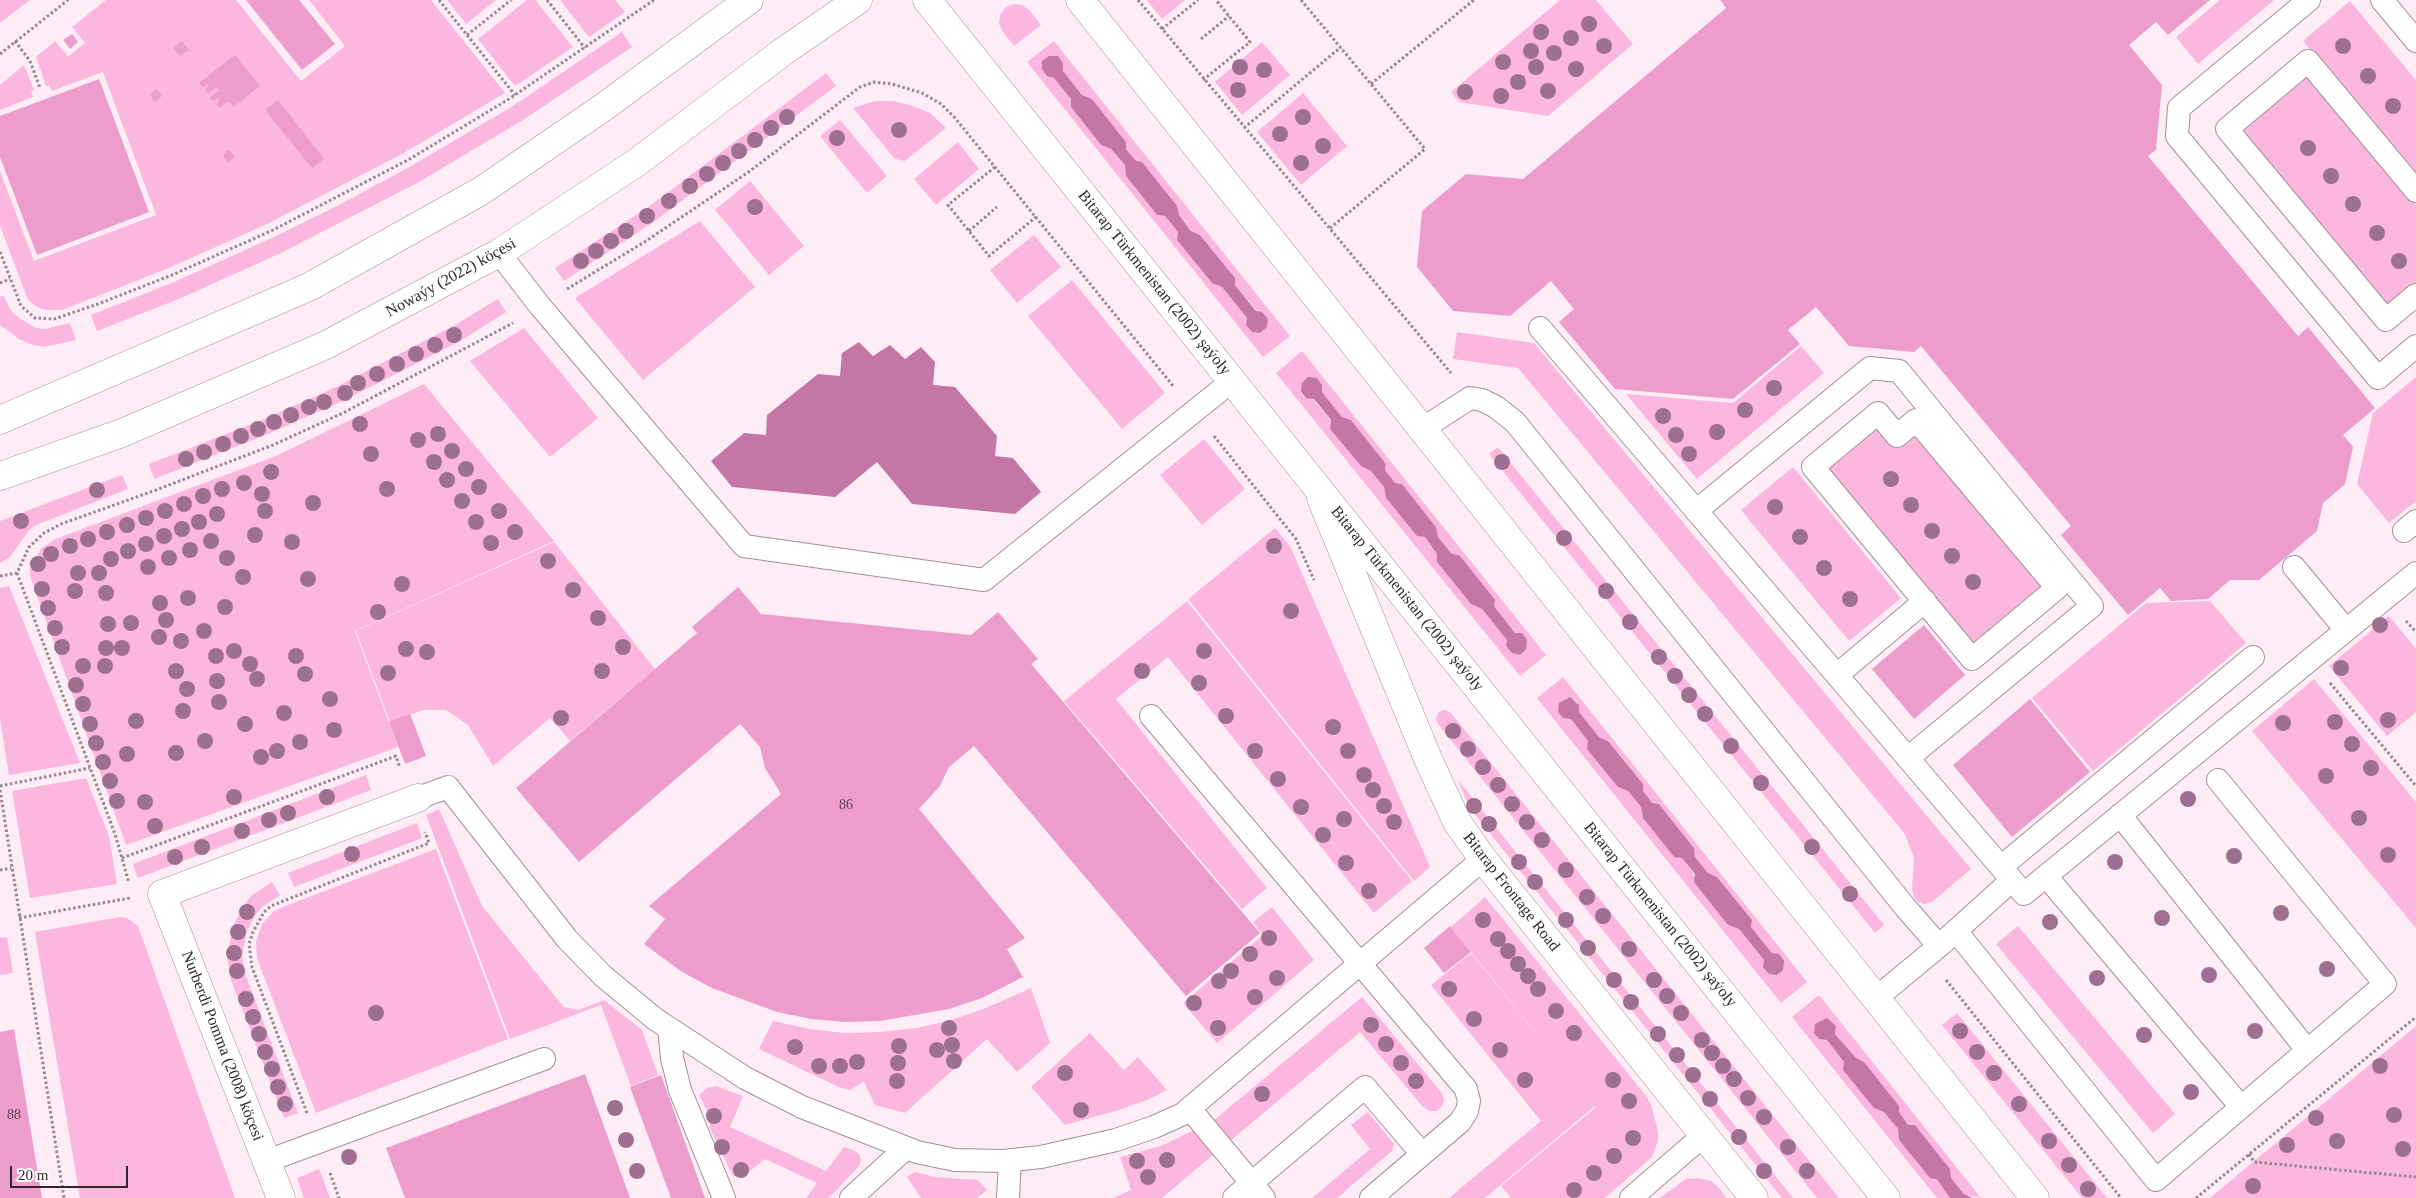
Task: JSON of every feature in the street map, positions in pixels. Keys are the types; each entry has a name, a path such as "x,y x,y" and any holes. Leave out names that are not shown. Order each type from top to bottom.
{"main road":[{"path":"0,420 309,287 481,191 600,109 749,0"},
{"name":"Nowaýy (2022) köçesi","path":"1,471 122,433 326,345 499,253 636,163 784,50 858,0"},
{"name":"Bitarap Türkmenistan (2002) şaýoly","path":"927,0 1886,1198"},
{"path":"1080,0 2035,1198"},
{"name":"Bitarap Frontage Road","path":"1317,487 1442,791 1457,822 1483,859 1754,1198"},
{"name":"Nurberdi Pomma (2008) köçesi","path":"281,1198 162,894 418,798"}],"lane":[{"path":"2309,0 2179,108 2177,136 2378,378 2416,346"},
{"path":"2382,0 2416,41"},
{"path":"2416,191 2308,61 2227,128 2386,320 2416,295"},
{"path":"499,253 540,306 744,546 984,580 1232,380"},
{"path":"1540,328 2024,894 2416,573"},
{"path":"1696,511 1870,368 1899,371 2092,606 1908,758"},
{"path":"1422,429 1470,398 1482,400 1515,422 1905,908 1933,951"},
{"path":"1878,413 1897,436 1916,420 2057,588 1972,660 1924,602 1813,467 1878,413"},
{"path":"2294,567 2346,630"},
{"path":"1837,675 1924,602"},
{"path":"1876,999 1956,931 2007,874 2253,656"},
{"path":"1151,716 1466,1089 1469,1101 1463,1116 1371,1198"},
{"path":"1956,931 2156,1180 2385,984 2218,780"},
{"path":"418,798 448,787 567,939 603,976 669,1028 745,1078 802,1107 906,1148 955,1160 1010,1160 1041,1157 1116,1140 1167,1122 1190,1109 1483,859"},
{"path":"2120,815 2307,1050"},
{"path":"2046,876 2241,1107"},
{"path":"669,1028 672,1058 680,1090 724,1198"},
{"path":"266,1161 544,1059"},
{"path":"1234,1198 1258,1190 1365,1087 1422,1154"},
{"path":"1190,1109 1258,1190"},
{"path":"1630,1198 1704,1135"},
{"path":"851,1198 906,1148"},
{"path":"1008,1198 1010,1160"}],"path":[{"path":"0,54 68,0"},
{"path":"439,0 515,95"},
{"path":"467,35 511,0"},
{"path":"547,0 585,48"},
{"path":"0,252 21,306 26,312 36,318 45,320 64,317 172,275 271,230 408,160 515,95 654,0"},
{"path":"1138,0 1470,398"},
{"path":"1162,29 1198,0"},
{"path":"1203,80 1250,42 1216,0"},
{"path":"1301,0 1425,149 1329,229"},
{"path":"1371,84 1474,0"},
{"path":"1201,40 1229,16"},
{"path":"15,41 30,61 40,88"},
{"path":"1244,128 1341,47"},
{"path":"0,576 17,573 29,547 44,532 273,445 404,382 540,306 646,241 750,171 860,87 874,82 892,84 922,93 940,104 955,118 1296,539 1316,584"},
{"path":"995,166 948,205 989,256 1036,217"},
{"path":"969,231 997,207"},
{"path":"0,283 10,279"},
{"path":"2311,660 2416,786"},
{"path":"122,858 396,756 402,774"},
{"path":"0,786 90,768"},
{"path":"0,790 64,1198"},
{"path":"339,1198 252,967 249,944 258,921 271,906 429,843 424,829"},
{"path":"0,870 11,868"},
{"path":"19,918 134,897"},
{"path":"1933,951 2121,1198"},
{"path":"2196,1198 2416,1017"},
{"path":"2249,1154 2254,1162 2416,1177"}],"shaded area":[{"path":"0,0 30,0 0,23"},
{"path":"106,0 236,0 301,81 345,46 309,0 431,0 505,93 404,153 267,224 169,268 62,310 46,310 37,307 28,300 0,226 0,171 34,261 156,215 103,72 52,91 49,85 46,86 36,57 55,41 68,57 85,43 72,27"},
{"path":"447,0 496,0 466,24"},
{"path":"527,0 535,0 573,47 515,86 478,39"},
{"path":"560,0 615,0 625,12 589,37"},
{"path":"1147,0 1185,0 1162,19"},
{"path":"1560,0 1596,0 1633,44 1548,116 1459,102 1451,92"},
{"path":"2220,0 2274,0 2198,64 2176,37"},
{"path":"2350,1 2416,80 2416,174 2414,175 2303,41"},
{"path":"1014,4 1022,5 1029,10 1041,25 1014,46 999,24 1000,15 1005,8"},
{"path":"622,32 632,47 523,120 419,182 281,253 181,298 97,331 91,315 174,282 274,237 339,205 411,166 513,106"},
{"path":"1054,41 1290,336 1263,357 1027,62","holes":["1063,71 1082,95 1092,99 1126,142 1126,149 1192,231 1200,235 1235,278 1235,285 1268,324 1260,333 1252,332 1246,325 1247,318 1222,287 1212,283 1178,240 1178,232 1165,216 1157,215 1126,176 1125,165 1111,149 1101,145 1071,107 1071,99 1054,77"]},
{"path":"1262,42 1290,75 1242,115 1215,82"},
{"path":"1049,56 1058,56 1063,63 1063,71 1082,95 1092,99 1126,142 1126,149 1136,161 1142,162 1177,206 1179,215 1191,231 1200,235 1235,278 1235,285 1256,311 1262,312 1268,319 1267,327 1260,333 1252,332 1246,325 1247,318 1222,287 1212,283 1177,240 1178,232 1165,216 1157,215 1126,176 1125,165 1111,149 1101,145 1071,107 1071,99 1054,78 1047,76 1042,69 1042,61"},
{"path":"24,65 34,90 31,92 33,97 0,110 0,85"},
{"path":"826,73 836,86 655,221 564,281 555,268 647,208"},
{"path":"2307,73 2416,205 2416,283 2387,307 2239,129"},
{"path":"1303,93 1347,146 1301,185 1257,132"},
{"path":"875,101 894,101 913,106 930,113 946,128 905,161 895,159 853,108"},
{"path":"840,120 887,176 867,193 820,136"},
{"path":"958,142 979,169 936,205 914,179"},
{"path":"750,181 804,246 769,275 715,210"},
{"path":"700,221 755,287 643,380 575,298"},
{"path":"1034,235 1061,267 1017,303 990,270"},
{"path":"1072,280 1165,393 1122,429 1028,316"},
{"path":"3,295 12,312 36,328 45,329 70,323 76,340 44,347 19,339 0,325 0,297"},
{"path":"498,299 506,312 462,340 343,401 268,434 154,479 149,464 262,420 336,387 453,326"},
{"path":"524,328 598,418 550,457 470,361"},
{"path":"1457,332 1534,343 1971,869 1932,902 1925,904 1918,902 1914,897 1912,889 1914,858 1905,834 1518,368 1453,359"},
{"path":"859,342 873,356 890,345 905,359 921,347 935,362 933,385 955,387 997,436 995,456 1013,458 1041,492 1015,514 912,504 877,462 835,497 732,487 711,461 744,433 766,435 767,415 818,374 840,376 842,353"},
{"path":"1801,346 1824,373 1697,479 1626,394 1733,403"},
{"path":"1302,351 1546,655 1520,676 1276,373","holes":["1317,378 1322,385 1322,392 1342,417 1351,420 1386,464 1385,470 1395,483 1402,484 1436,527 1438,537 1451,553 1460,556 1494,606 1515,633 1518,633 1506,643 1507,640 1482,609 1471,604 1437,562 1437,554 1425,537 1417,536 1386,498 1384,487 1371,470 1361,466 1331,421 1313,399"]},
{"path":"1308,377 1317,378 1322,385 1322,392 1342,417 1351,420 1386,464 1385,470 1395,483 1402,484 1436,527 1438,537 1451,553 1460,556 1495,600 1494,606 1515,633 1522,633 1527,640 1526,649 1520,655 1512,653 1506,646 1507,640 1482,609 1471,604 1437,562 1437,554 1425,537 1417,536 1386,498 1384,487 1371,471 1361,466 1330,429 1331,420 1314,399 1306,398 1301,391 1302,383"},
{"path":"2416,377 2416,501 2389,523 2357,484 2373,413"},
{"path":"424,384 554,541 355,631 398,747 126,845 30,576 30,568 41,549 53,540 276,456"},
{"path":"1877,425 1896,449 1916,433 2044,587 1974,647 1825,468"},
{"path":"1204,439 1245,489 1202,525 1160,475"},
{"path":"1498,447 1884,925 1875,933 1489,454"},
{"path":"1793,467 1901,598 1849,641 1741,510"},
{"path":"122,475 128,489 36,525 29,530 10,557 0,563 0,521"},
{"path":"1275,528 1290,546 1430,867 1414,881 1188,599"},
{"path":"554,542 655,669 570,741 550,718 493,766 468,725 446,710 423,710 390,722 356,631"},
{"path":"9,586 80,763 9,775 0,719 0,588"},
{"path":"1187,601 1412,881 1374,913 1168,657 1116,699 1267,888 1242,909 1064,701"},
{"path":"2210,601 2246,643 2093,771 2032,698 2146,603"},
{"path":"2389,616 2416,649 2416,712 2387,736 2329,666"},
{"path":"1563,677 1807,982 1781,1003 1537,698","holes":["1574,699 1579,705 1579,712 1599,737 1608,741 1643,784 1642,791 1652,803 1659,804 1694,848 1695,857 1708,873 1717,877 1752,920 1751,927 1772,953 1775,953 1763,963 1764,960 1739,929 1728,925 1682,857 1674,857 1643,818 1641,807 1628,791 1618,787 1571,719"]},
{"path":"2314,679 2416,802 2416,928 2252,731"},
{"path":"1570,697 1579,705 1579,712 1599,737 1608,741 1643,784 1643,791 1652,803 1659,804 1694,848 1695,857 1708,873 1717,877 1752,920 1751,927 1772,953 1779,954 1784,961 1783,970 1777,975 1769,974 1763,967 1764,960 1739,929 1728,925 1694,882 1695,874 1682,858 1674,857 1643,818 1641,807 1628,791 1618,787 1587,749 1588,741 1571,719 1563,718 1558,712 1559,703"},
{"path":"1445,710 1451,713 1839,1198 1817,1198 1438,724 1436,718 1439,712"},
{"path":"366,775 371,790 138,878 133,864"},
{"path":"86,778 109,836 117,884 30,898 12,791"},
{"path":"1458,780 1793,1198 1782,1198 1469,807"},
{"path":"439,809 482,906 564,1007 579,1010 604,1000 642,1030 658,1075 631,1086 601,1005 510,1039 426,815"},
{"path":"417,823 422,838 294,887 288,873"},
{"path":"436,849 508,1039 316,1113 257,958 256,942 262,924 273,912 280,908"},
{"path":"272,882 280,895 262,907 254,917 247,931 242,956 246,976 298,1113 284,1118 231,980 227,957 233,926 241,910 251,896"},
{"path":"1485,897 1647,1097 1651,1105 1658,1131 1658,1141 1652,1157 1605,1198 1511,1198 1501,1186 1595,1108 1595,1106 1485,1198 1449,1198 1541,1121 1431,985 1471,953 1579,1087 1451,927"},
{"path":"1272,907 1314,960 1217,1043 1183,1003 1263,935 1253,922"},
{"path":"120,917 127,918 138,926 235,1198 80,1198 35,932"},
{"path":"2018,926 2175,1114 2153,1133 1996,944"},
{"path":"7,937 13,973 0,975 0,938"},
{"path":"1031,988 1050,1043 1017,1072 987,1039 905,1113 875,1105 864,1082 850,1090 841,1088 759,1049 773,1021 810,1029 844,1033 881,1032 917,1028 952,1020 986,1008"},
{"path":"1819,995 1981,1198 1964,1194 1951,1178 1950,1169 1915,1125 1908,1125 1835,1033 1836,1026 1827,1018 1824,1041 1827,1040 1845,1062 1874,1108 1884,1112 1898,1129 1899,1140 1937,1178 1951,1196 1950,1198 1937,1198 1792,1017"},
{"path":"1362,997 1441,1092 1444,1099 1442,1106 1437,1111 1429,1111 1423,1107 1360,1032 1230,1141 1213,1121"},
{"path":"1957,1013 2107,1198 2082,1198 1942,1025"},
{"path":"1827,1018 1836,1026 1835,1034 1856,1058 1864,1062 1899,1106 1899,1112 1908,1125 1915,1125 1950,1169 1951,1178 1964,1194 1973,1198 1950,1198 1937,1179 1930,1178 1899,1140 1898,1129 1884,1112 1874,1108 1843,1070 1844,1062 1827,1040 1819,1039 1814,1033 1815,1024"},
{"path":"2416,1026 2416,1198 2210,1198"},
{"path":"1090,1033 1124,1070 1138,1057 1167,1090 1147,1100 1119,1110 1065,1125 1031,1087"},
{"path":"716,1086 743,1096 730,1127 826,1171 844,1147 859,1154 861,1160 859,1166 829,1198 806,1198 817,1183 765,1159 745,1175 733,1176 710,1129 710,1117 699,1095 707,1088"},
{"path":"1368,1112 1394,1144 1392,1151 1337,1198 1312,1198 1370,1149 1351,1125"},
{"path":"1194,1130 1214,1154 1162,1198 1113,1198 1131,1190 1120,1157 1161,1146"},
{"path":"319,1169 330,1198 304,1198 297,1178"},
{"path":"915,1172 935,1177 978,1180 987,1190 977,1198 921,1198 907,1177"},
{"path":"1698,1178 1711,1181 1721,1190 1726,1198 1660,1198 1686,1179"}],"building":[{"path":"246,0 299,0 335,44 302,70"},
{"path":"1720,0 2210,0 2168,35 2156,22 2129,45 2162,85 2156,150 2148,156 2298,336 2308,327 2375,408 2343,435 2353,447 2345,484 2323,503 2317,531 2259,580 2230,580 2208,599 2171,601 2160,588 2128,615 2061,535 2071,526 1921,346 1914,352 1849,346 1816,307 1788,330 1800,344 1733,399 1615,389 1559,322 1574,309 1551,281 1510,316 1453,311 1417,267 1422,211 1466,174 1523,179 1726,8"},
{"path":"72,34 78,42 70,49 63,40"},
{"path":"182,41 189,50 180,56 173,48"},
{"path":"235,55 260,86 234,107 228,101 220,108 216,104 220,100 218,98 214,101 210,97 220,90 217,87 208,94 205,90 209,86 207,84 203,87 199,83"},
{"path":"99,79 149,212 37,255 0,157 0,116"},
{"path":"156,89 162,96 155,102 150,95"},
{"path":"278,100 324,159 312,168 265,110"},
{"path":"229,150 235,157 228,163 223,155"},
{"path":"738,587 761,614 971,635 998,612 1038,659 1031,664 1260,933 1186,996 974,746 949,767 940,786 919,809 1025,938 1007,949 1023,977 982,998 949,1009 880,1021 845,1022 811,1019 777,1012 712,988 682,972 644,944 665,919 649,906 781,794 765,768 760,747 740,724 579,862 516,788 697,633 692,627"},
{"path":"1924,625 1965,675 1914,719 1872,669"},
{"path":"2030,699 2090,772 2012,837 1953,765"},
{"path":"410,714 426,756 405,764 389,722"},
{"path":"1450,926 1471,952 1444,973 1424,948"},
{"path":"14,1029 42,1198 0,1198 0,1032"},
{"path":"585,1074 630,1198 405,1198 386,1148"},
{"path":"661,1075 705,1198 671,1198 630,1087"}]}
